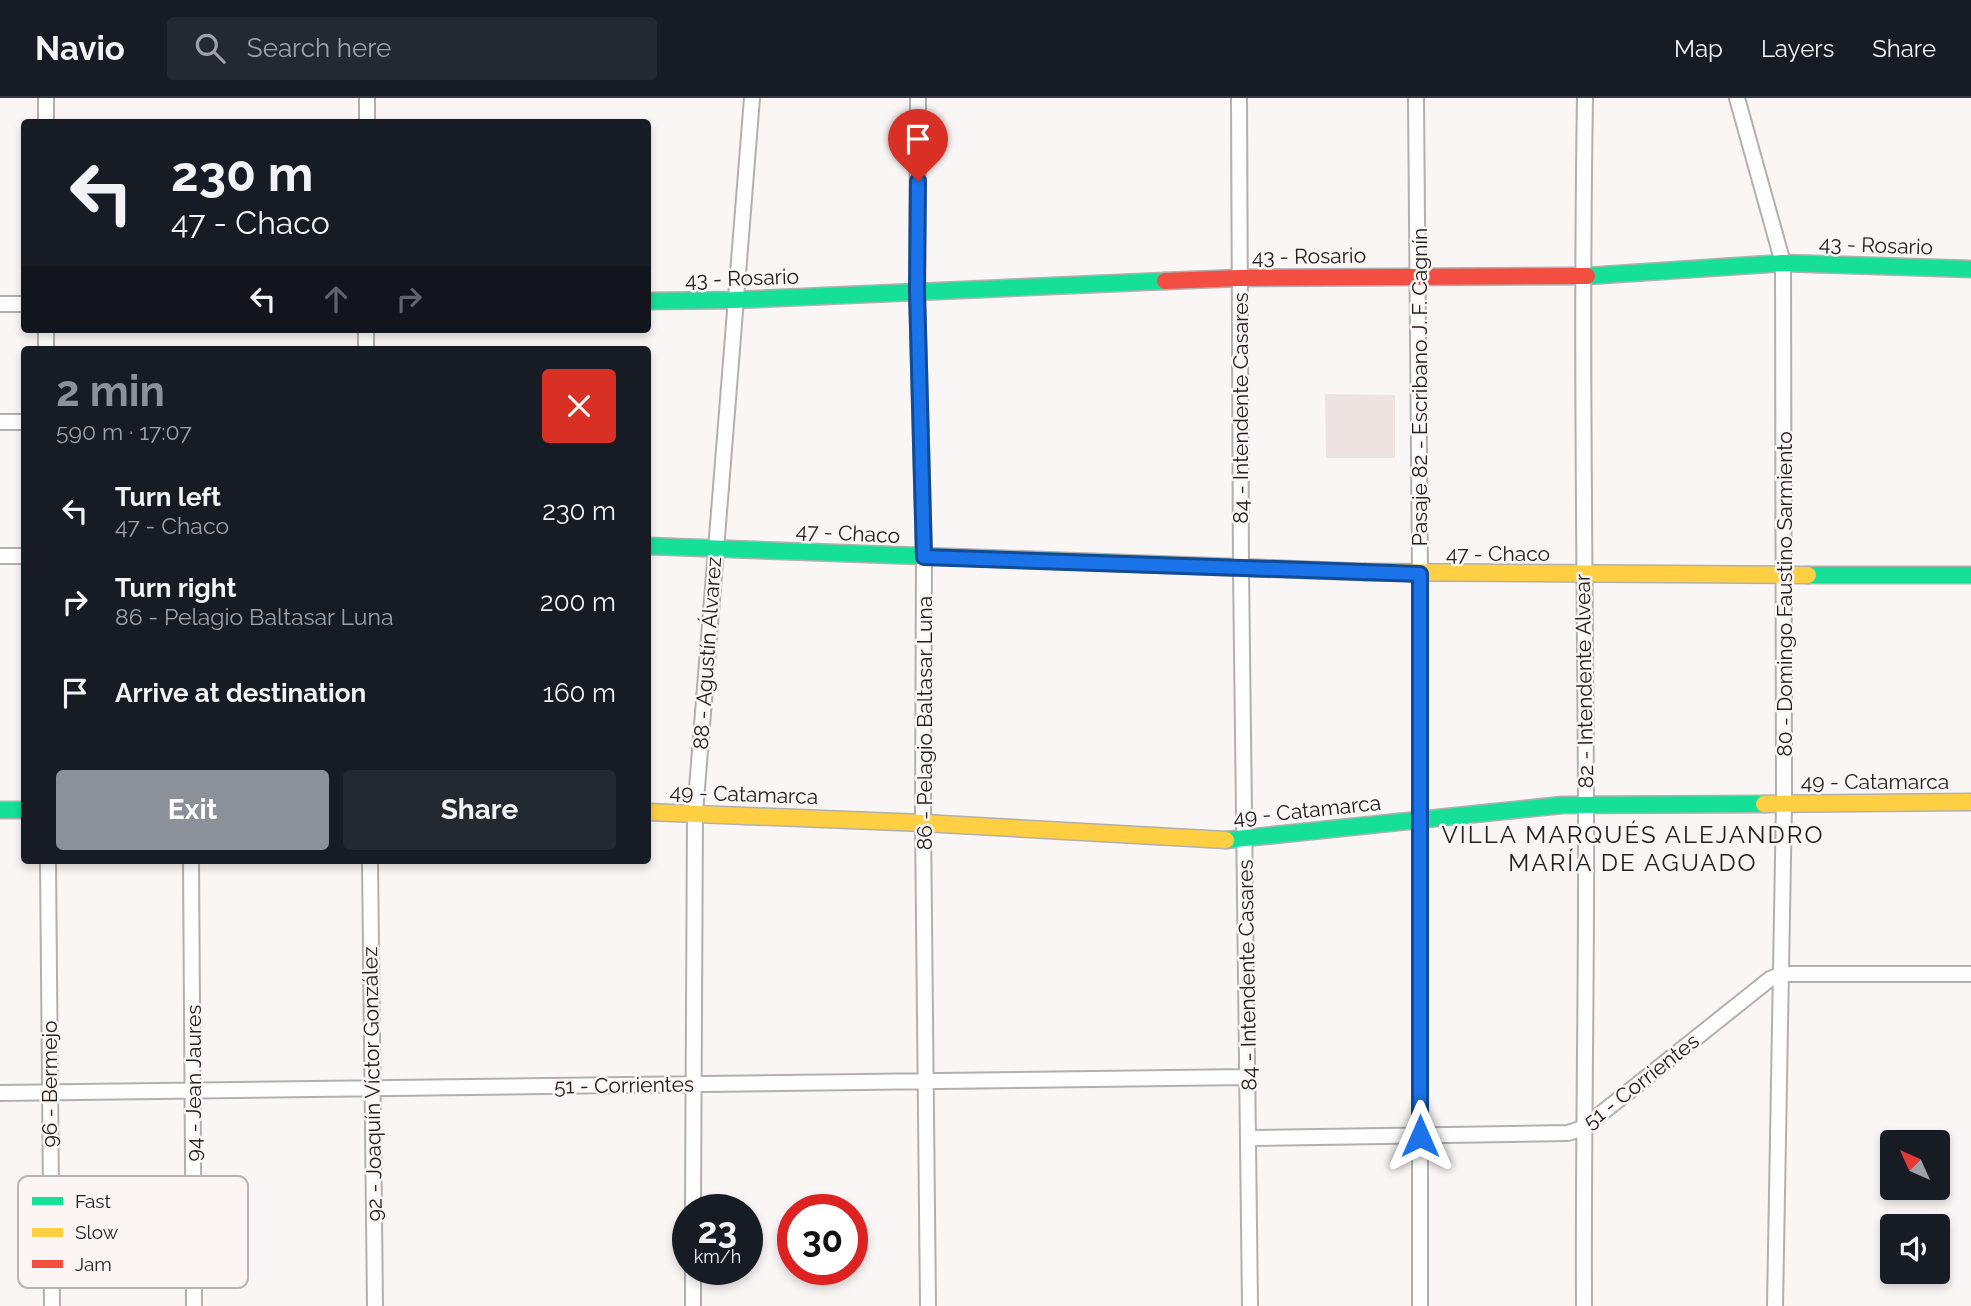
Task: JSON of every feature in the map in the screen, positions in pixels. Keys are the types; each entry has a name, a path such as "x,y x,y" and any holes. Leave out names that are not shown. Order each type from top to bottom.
{"street":[{"path":"46,98 46,119"},
{"path":"367,98 367,119"},
{"name":"88 - Agustín Álvarez","path":"693,1194 695,813 752,98"},
{"name":"86 - Pelagio Baltasar Luna","path":"918,98 917,291 924,557 923,823 928,1306"},
{"name":"84 - Intendente Casares","path":"1240,98 1241,569 1250,1306"},
{"name":"Pasaje 82 - Escribano J. F. Cagnín","path":"1416,98 1420,574 1420,1306"},
{"name":"82 - Intendente Alvear","path":"1584,1306 1586,804 1582,276 1585,98"},
{"name":"80 - Domingo Faustino Sarmiento","path":"1737,98 1783,263 1784,802 1775,1306"},
{"name":"43 - Rosario","path":"651,301 734,300 1239,278 1582,276 1783,263 1971,269"},
{"path":"0,304 21,304"},
{"path":"0,422 21,422"},
{"name":"47 - Chaco","path":"651,546 1420,574 1971,575"},
{"path":"0,556 21,555"},
{"name":"49 - Catamarca","path":"651,812 923,823 1226,840 1586,804 1971,802"},
{"path":"0,810 21,810"},
{"name":"96 - Bermejo","path":"48,864 50,1176"},
{"name":"94 - Jean Jaures","path":"191,864 194,1176"},
{"name":"92 - Joaquín Víctor González","path":"370,864 375,1306"},
{"path":"1782,974 1971,974"},
{"name":"51 - Corrientes","path":"1249,1138 1568,1133 1583,1128 1770,979 1782,974"},
{"name":"51 - Corrientes","path":"0,1093 1247,1077"},
{"path":"693,1285 693,1306"},
{"name":"96 - Bermejo","path":"52,1288 52,1306"},
{"name":"94 - Jean Jaures","path":"194,1288 194,1306"}],"shaded area":[{"path":"1325,394 1395,395 1395,458 1326,458"}],"traffic: fast":[{"path":"1587,276 1783,263 1971,269"},
{"path":"651,301 734,300 1165,281"},
{"path":"651,546 1365,572"},
{"path":"1808,575 1971,575"},
{"path":"1226,840 1562,805 1764,804"},
{"path":"0,810 21,810"}],"traffic: slow":[{"path":"1365,572 1808,575"},
{"path":"1764,804 1971,802"},
{"path":"651,812 923,823 1226,840"}],"traffic: jam":[{"path":"1165,281 1239,278 1587,276"}],"district":[{"name":"VILLA MARQUÉS ALEJANDRO MARÍA DE AGUADO","path":"1633,848"}],"route":[{"path":"918,181 917,291 924,557 1420,574 1420,1136"}]}
